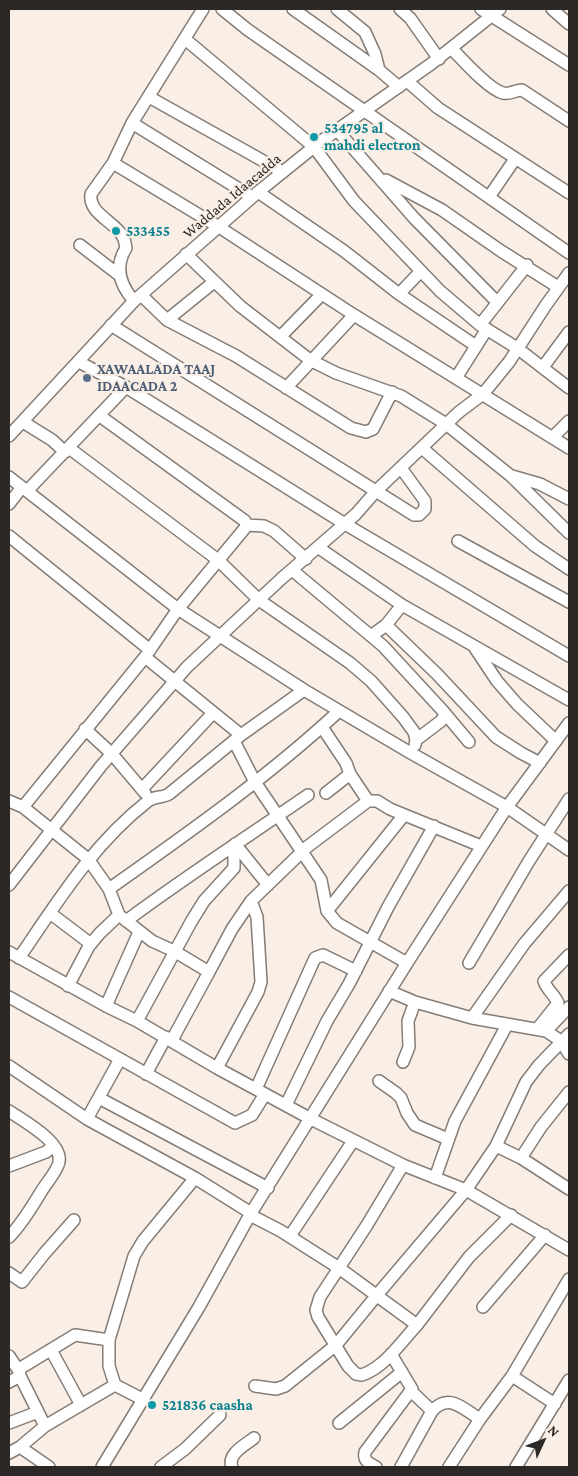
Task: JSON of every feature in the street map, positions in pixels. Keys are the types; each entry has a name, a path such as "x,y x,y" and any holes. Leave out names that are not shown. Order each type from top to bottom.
{"street":[{"path":"203,9 132,123 113,163 91,194 90,198 93,205 123,236 126,248 121,257 119,275 126,292 167,320 236,356 351,428 366,432 373,429 392,392"},
{"path":"222,9 248,30 569,253"},
{"path":"293,9 379,70 569,193"},
{"path":"337,9 365,32 375,54 379,70"},
{"path":"400,9 410,18 438,58"},
{"path":"481,9 496,12 569,65"},
{"path":"552,9 569,24"},
{"name":"Waddada Idaacadda","path":"9,436 137,298 186,254 255,194 314,147 403,84 496,12"},
{"path":"185,39 314,147 354,201 440,291 483,327 517,348 569,388"},
{"path":"451,48 491,87 505,94 522,90 569,121"},
{"path":"149,97 283,172"},
{"path":"132,123 255,194 344,251 399,294 476,346"},
{"path":"337,130 414,218 497,302"},
{"path":"489,196 515,159"},
{"path":"113,163 219,227 354,315 569,448"},
{"path":"380,177 442,210 501,251 527,265 558,287"},
{"path":"80,244 119,275"},
{"path":"186,254 240,306 310,360 336,373 392,392 414,403 446,424 511,476 569,533"},
{"path":"456,378 476,346 483,327 497,302 527,265"},
{"path":"399,294 421,271"},
{"path":"9,885 51,829 186,667 356,514 376,491 446,424 482,394 509,362 569,273"},
{"path":"167,320 214,282"},
{"path":"280,336 322,294"},
{"path":"286,388 310,360 354,315"},
{"path":"111,325 414,515 419,515 425,509 425,501 401,468"},
{"path":"543,367 569,332"},
{"path":"79,362 126,387 345,524 569,656"},
{"path":"9,504 67,450 126,387"},
{"path":"23,808 246,525 245,520 100,416"},
{"path":"553,437 569,421"},
{"path":"23,422 67,450 218,560 260,600 350,663 371,681 403,716 414,732 416,740"},
{"path":"422,448 535,546 569,569"},
{"path":"511,476 540,484 569,499"},
{"path":"9,477 178,609 220,637 339,711 507,807 569,850"},
{"path":"246,525 264,526 274,531 306,559"},
{"path":"9,536 147,653 174,682 213,713 238,738 255,782 321,880 327,911 337,923 407,963"},
{"path":"458,541 569,602"},
{"path":"319,548 402,605 569,700"},
{"path":"292,570 371,636 403,667 443,710 469,742"},
{"path":"371,636 386,625 402,605"},
{"path":"386,625 437,674 496,737 521,753 540,762"},
{"path":"473,645 497,681 556,741"},
{"path":"19,958 88,859 103,842 150,799 169,794 238,738 304,690"},
{"path":"109,889 255,782 339,711"},
{"path":"142,789 213,713"},
{"path":"409,752 416,740 446,715"},
{"path":"102,1467 199,1307 251,1214 389,991 507,807 569,723"},
{"path":"322,727 368,801"},
{"path":"85,730 112,754 150,799"},
{"path":"326,793 350,774"},
{"path":"68,986 91,944 100,933 206,862 278,817 308,795"},
{"path":"469,962 569,799"},
{"path":"9,801 23,808 88,859 109,889 122,918 139,932 209,972"},
{"path":"146,1074 209,972 232,929 251,901 302,852 368,801 378,801 390,809 481,846"},
{"path":"327,911 404,815"},
{"path":"286,1105 327,1021 434,826"},
{"path":"234,845 268,884"},
{"path":"137,1021 174,951 204,901 234,868 234,845"},
{"path":"472,1018 524,944 569,891"},
{"path":"217,1068 258,992 261,982 257,917 251,901"},
{"path":"50,913 91,944"},
{"path":"106,1006 139,932"},
{"path":"9,952 68,986 169,1038 217,1068 311,1119 403,1165 466,1190 569,1250"},
{"path":"9,997 234,1123 252,1115 260,1091 315,958 323,955 356,971"},
{"path":"542,1029 558,1003 544,981 569,955"},
{"path":"389,991 415,1002 472,1018 542,1029 565,1038"},
{"path":"403,1062 408,1047 408,1021 415,1002"},
{"path":"542,1029 569,1007"},
{"path":"434,1178 455,1121 507,1025"},
{"path":"565,1038 569,1054"},
{"path":"255,1386 276,1389 284,1386 336,1345 466,1190 496,1146 526,1082 539,1065 565,1038"},
{"path":"87,1120 120,1059"},
{"path":"9,1066 87,1120 195,1178 251,1214 290,1236 377,1294 416,1325"},
{"path":"379,1081 401,1098 407,1113 415,1125 448,1139"},
{"path":"521,1158 541,1127 569,1092"},
{"path":"99,1098 268,1188"},
{"path":"9,1111 49,1140 54,1146 59,1160 31,1209 9,1236"},
{"path":"290,1236 353,1141"},
{"path":"9,1166 46,1152 54,1146"},
{"path":"496,1146 568,1184"},
{"path":"403,1165 318,1301 316,1310 318,1317 351,1370 362,1375 373,1370 391,1354 469,1257 511,1215"},
{"path":"144,1400 115,1385 109,1366 109,1340 137,1249 195,1178"},
{"path":"9,1273 22,1282 74,1220"},
{"path":"483,1307 545,1235"},
{"path":"449,1467 480,1419 512,1376 569,1279"},
{"path":"9,1382 19,1374 21,1366 75,1335 109,1340"},
{"path":"51,1350 82,1405"},
{"path":"376,1467 364,1458 365,1452 411,1391 412,1386 391,1354"},
{"path":"9,1356 45,1426"},
{"path":"339,1423 402,1372"},
{"path":"512,1376 555,1404"},
{"path":"516,1467 569,1380"},
{"path":"9,1453 20,1447 45,1426 115,1385"},
{"path":"411,1391 432,1411"},
{"path":"401,1467 432,1411 438,1404 447,1401 452,1402 480,1419"},
{"path":"9,1423 38,1412"},
{"path":"161,1467 185,1449 220,1415"},
{"path":"232,1467 230,1462 232,1457 254,1438"},
{"path":"20,1447 43,1465"}],"place":[{"name":"534795 al mahdi electron","path":"314,137"},
{"name":"533455","path":"116,231"},
{"name":"XAWAALADA TAAJ IDAACADA 2","path":"87,378"},
{"name":"521836 caasha","path":"152,1405"}]}
